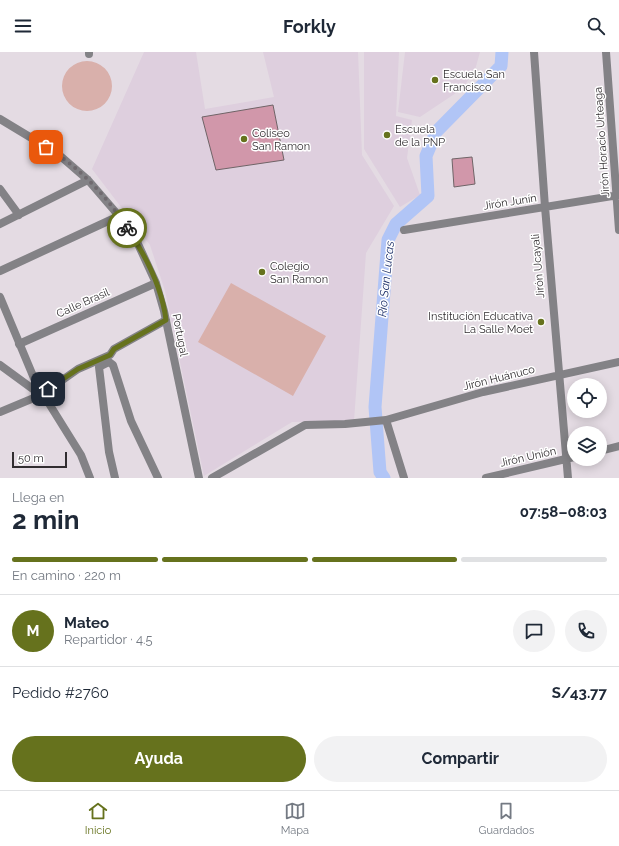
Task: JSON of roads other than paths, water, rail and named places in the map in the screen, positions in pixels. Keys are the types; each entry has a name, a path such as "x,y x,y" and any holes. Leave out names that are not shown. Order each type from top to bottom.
{"street":[{"name":"Jirón Ucayali","path":"534,52 558,375 565,460 568,478"},
{"name":"Jirón Horacio Urteaga","path":"606,52 618,196 619,230"},
{"name":"Portugal","path":"0,119 58,154 88,180 119,216 144,254 156,283 166,320 199,478"},
{"path":"0,224 88,180"},
{"path":"0,189 19,215"},
{"name":"Jirón Junín","path":"404,230 618,196"},
{"path":"0,271 119,216"},
{"name":"Calle Brasil","path":"19,344 156,283"},
{"path":"0,297 41,395"},
{"path":"115,478 109,452 100,367 109,358 114,349 166,320"},
{"path":"0,412 41,395 78,369 109,358"},
{"path":"109,358 113,365 131,421 158,478"},
{"name":"Jirón Huánuco","path":"212,478 305,425 384,420 483,392 619,362"},
{"path":"0,365 41,395 48,402 81,455 90,478"},
{"path":"384,420 404,478"},
{"path":"607,449 619,446"},
{"name":"Jirón Unión","path":"486,478 565,460"}],"waterway":[{"name":"Río San Lucas","path":"384,478 380,472 375,407 388,240 396,224 428,196 426,156 436,132 501,66 502,52"}],"place":[{"name":"Escuela San Francisco","path":"435,80"},
{"name":"Escuela de la PNP","path":"387,135"},
{"name":"Coliseo San Ramon","path":"244,139"},
{"name":"Colegio San Ramon","path":"262,272"},
{"name":"Institución Educativa La Salle Moet","path":"541,322"}]}
